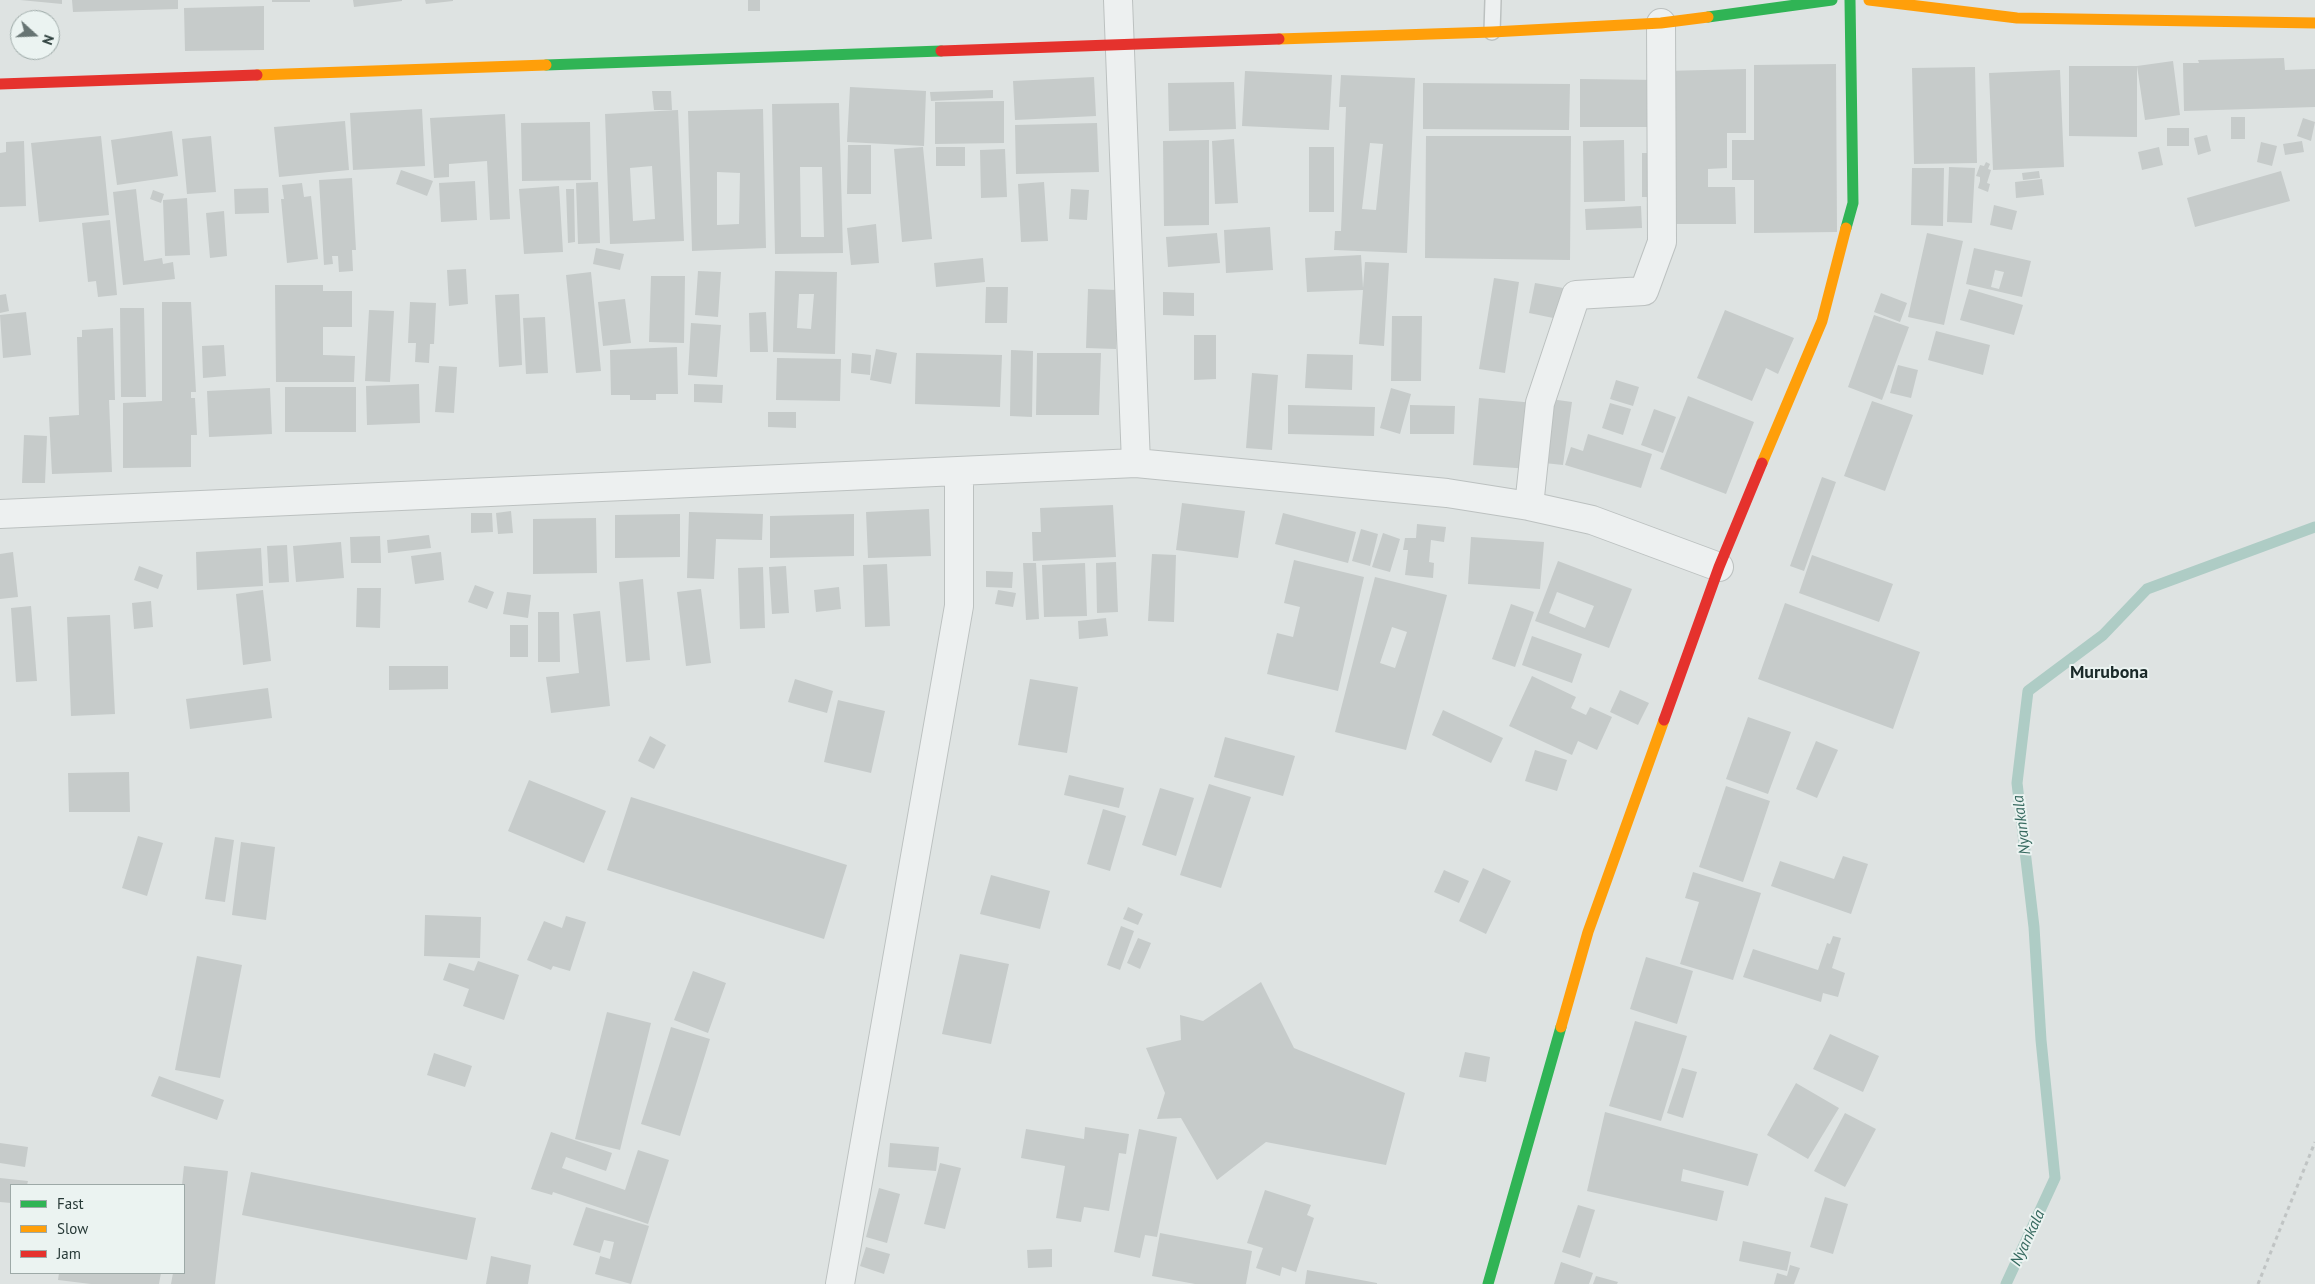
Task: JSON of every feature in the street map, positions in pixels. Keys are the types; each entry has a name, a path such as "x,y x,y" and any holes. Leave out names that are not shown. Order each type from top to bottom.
{"main road":[{"path":"0,84 1492,32 1661,23 1832,0"},
{"path":"1488,1284 1588,932 1719,567 1822,321 1854,202 1850,0"},
{"path":"1869,0 2315,23"}],"street":[{"path":"1118,0 1136,463"},
{"path":"1529,506 1540,403 1576,295 1644,291 1662,242 1661,23"},
{"path":"0,514 1136,463 1447,493 1529,506 1592,520 1719,567"},
{"path":"840,1284 959,606 959,472"}],"lane":[{"path":"1492,32 1493,0"}],"path":[{"path":"2258,1284 2315,1142"}],"building":[{"path":"20,0 62,0 62,4"},
{"path":"72,0 178,0 178,9 73,12"},
{"path":"272,0 310,0 310,2 272,2"},
{"path":"353,0 402,0 402,1 354,7"},
{"path":"425,0 453,0 453,1 426,4"},
{"path":"748,0 760,0 760,11 748,11"},
{"path":"264,6 264,50 185,51 184,8"},
{"path":"2284,58 2285,70 2315,69 2315,107 2184,111 2183,63 2199,63 2198,60"},
{"path":"2173,61 2180,115 2145,120 2137,66"},
{"path":"1836,64 1837,232 1754,233 1754,180 1732,180 1732,140 1754,140 1754,65"},
{"path":"2069,66 2137,66 2137,137 2069,136"},
{"path":"1975,67 1977,163 1914,164 1912,68"},
{"path":"1746,69 1746,133 1727,133 1727,168 1708,169 1708,187 1735,187 1736,224 1668,224 1664,71"},
{"path":"2060,70 2064,167 1993,170 1989,73"},
{"path":"1245,71 1332,75 1329,130 1242,126"},
{"path":"1341,75 1415,78 1407,253 1334,250 1335,231 1341,231 1346,107 1339,107","holes":["1370,143 1383,144 1376,210 1362,209"]},
{"path":"1094,77 1096,116 1015,120 1013,81"},
{"path":"1580,79 1660,80 1659,127 1580,127"},
{"path":"1234,82 1236,129 1169,131 1168,83"},
{"path":"1423,83 1570,84 1569,130 1423,129"},
{"path":"850,87 926,91 924,146 847,142"},
{"path":"993,90 993,98 931,101 930,92"},
{"path":"652,91 671,91 672,110 654,110"},
{"path":"1004,101 1004,143 935,144 935,102"},
{"path":"839,103 843,253 775,254 772,104","holes":["800,167 822,167 824,237 801,237"]},
{"path":"422,109 425,166 353,170 350,113"},
{"path":"763,109 766,248 692,251 688,111","holes":["717,172 740,173 739,224 717,225"]},
{"path":"678,110 684,241 610,244 605,114","holes":["652,166 655,219 633,221 630,168"]},
{"path":"505,114 510,219 490,220 487,161 449,164 449,177 434,178 430,118"},
{"path":"2231,117 2245,117 2245,139 2231,139"},
{"path":"2303,118 2315,122 2311,141 2297,136"},
{"path":"345,121 349,170 279,177 274,127"},
{"path":"590,122 591,180 522,181 521,123"},
{"path":"1097,123 1099,172 1016,174 1015,125"},
{"path":"2167,128 2189,128 2189,146 2167,146"},
{"path":"172,131 178,176 117,185 111,140"},
{"path":"2207,135 2211,151 2198,155 2194,138"},
{"path":"101,136 109,215 39,222 31,143"},
{"path":"211,136 216,192 187,194 182,139"},
{"path":"1426,136 1571,136 1570,260 1425,258"},
{"path":"1234,139 1238,203 1215,204 1212,141"},
{"path":"1209,140 1209,225 1164,226 1163,141"},
{"path":"1624,140 1625,201 1584,202 1583,141"},
{"path":"24,141 26,206 0,207 0,153 6,152 6,142"},
{"path":"2302,141 2304,152 2285,155 2283,144"},
{"path":"2261,142 2277,146 2272,166 2257,162"},
{"path":"848,145 871,145 871,194 847,194"},
{"path":"923,147 932,239 902,242 894,149"},
{"path":"936,147 965,147 965,166 936,166"},
{"path":"1309,147 1334,147 1334,212 1309,212"},
{"path":"2159,147 2163,165 2142,170 2138,152"},
{"path":"1005,149 1007,197 981,198 980,150"},
{"path":"1642,153 1660,153 1650,197 1642,197"},
{"path":"1986,162 1990,164 1988,169 1991,170 1987,183 1990,184 1988,192 1978,188 1980,177 1976,176 1980,165 1984,166"},
{"path":"1949,167 1975,168 1972,223 1947,222"},
{"path":"1912,168 1944,168 1943,226 1911,225"},
{"path":"401,170 433,181 427,196 396,184"},
{"path":"2039,171 2040,178 2023,180 2022,173"},
{"path":"2281,171 2290,201 2195,227 2187,198"},
{"path":"352,178 356,250 352,250 353,271 339,272 338,256 332,256 333,264 324,265 319,180"},
{"path":"2042,179 2044,195 2016,198 2015,182"},
{"path":"475,181 477,220 441,222 439,183"},
{"path":"598,182 600,243 578,244 576,183"},
{"path":"1044,182 1048,241 1021,242 1018,184"},
{"path":"302,183 304,197 311,196 318,259 287,263 281,199 284,199 282,185"},
{"path":"559,186 563,252 524,254 519,189"},
{"path":"268,188 269,213 235,214 234,189"},
{"path":"136,189 144,261 162,258 163,264 173,262 175,279 123,285 113,192"},
{"path":"566,189 574,189 575,242 568,243"},
{"path":"1071,189 1089,190 1087,220 1069,219"},
{"path":"153,190 164,194 161,203 150,199"},
{"path":"187,198 190,255 165,256 163,200"},
{"path":"1994,205 2017,211 2012,230 1990,225"},
{"path":"1641,206 1642,228 1586,230 1585,209"},
{"path":"224,211 227,256 210,258 206,213"},
{"path":"110,220 117,295 98,297 96,281 88,282 82,223"},
{"path":"876,224 879,263 851,265 847,228"},
{"path":"1270,227 1273,270 1226,273 1224,230"},
{"path":"1217,233 1220,263 1168,267 1166,237"},
{"path":"1927,233 1963,241 1944,325 1908,317"},
{"path":"596,248 624,254 620,270 593,264"},
{"path":"1974,248 2031,261 2022,297 1966,284","holes":["1995,270 2004,272 1999,289 1991,287"]},
{"path":"1361,255 1363,288 1365,262 1389,263 1384,346 1359,344 1363,290 1307,292 1305,258"},
{"path":"983,258 985,282 936,287 934,263"},
{"path":"466,269 468,304 449,306 447,270"},
{"path":"698,271 721,272 718,317 695,315"},
{"path":"775,271 837,272 835,354 773,352","holes":["799,294 814,294 811,329 797,328"]},
{"path":"591,272 601,371 576,373 566,275"},
{"path":"651,276 685,276 684,343 649,342"},
{"path":"1494,278 1519,282 1505,373 1479,369"},
{"path":"1535,283 1569,289 1563,320 1529,313"},
{"path":"275,285 323,285 323,291 352,291 352,327 323,327 323,355 355,356 354,382 276,382"},
{"path":"986,287 1008,287 1007,323 985,323"},
{"path":"1088,289 1118,290 1116,349 1086,348"},
{"path":"1969,289 2023,305 2014,335 1960,320"},
{"path":"1163,292 1194,293 1194,316 1163,315"},
{"path":"1881,293 1907,303 1900,322 1874,312"},
{"path":"6,294 9,311 0,313 0,295"},
{"path":"519,294 522,365 499,367 495,295"},
{"path":"625,299 631,343 603,346 598,302"},
{"path":"162,302 191,302 196,392 191,392 191,398 195,398 197,435 191,435 191,467 123,468 123,403 162,401"},
{"path":"410,302 436,303 434,344 430,344 429,363 415,362 416,343 408,343"},
{"path":"120,308 144,308 146,397 121,397"},
{"path":"369,310 394,311 390,382 365,381"},
{"path":"1725,310 1794,338 1778,374 1766,368 1752,401 1697,378"},
{"path":"26,312 31,355 3,358 0,315"},
{"path":"766,312 768,352 750,352 749,313"},
{"path":"1874,315 1909,327 1882,400 1848,387"},
{"path":"1392,316 1422,316 1421,381 1391,381"},
{"path":"545,317 548,373 526,374 523,318"},
{"path":"691,323 721,325 717,377 688,375"},
{"path":"113,328 115,400 109,400 112,472 52,474 49,417 79,415 77,337 82,337 82,330"},
{"path":"1936,331 1990,345 1983,375 1928,360"},
{"path":"1194,335 1216,335 1216,379 1194,380"},
{"path":"224,345 226,376 203,378 202,346"},
{"path":"677,347 678,394 656,394 656,400 630,400 630,395 611,395 610,350"},
{"path":"876,349 897,353 891,384 870,380"},
{"path":"1011,350 1033,351 1032,417 1010,416"},
{"path":"852,353 871,355 870,375 851,373"},
{"path":"916,353 1002,355 1000,407 915,404"},
{"path":"1037,353 1101,353 1099,415 1036,415"},
{"path":"1307,354 1353,355 1352,390 1305,388"},
{"path":"777,358 841,359 840,401 776,400"},
{"path":"1898,365 1918,370 1911,398 1890,393"},
{"path":"439,366 457,367 454,413 435,412"},
{"path":"1252,373 1278,375 1272,450 1246,448"},
{"path":"1616,380 1639,387 1633,406 1610,399"},
{"path":"419,384 420,423 367,425 366,386"},
{"path":"694,384 723,385 722,403 694,402"},
{"path":"285,387 356,387 356,432 285,432"},
{"path":"270,388 272,434 209,437 207,391"},
{"path":"1391,388 1411,394 1400,434 1380,428"},
{"path":"1688,396 1754,422 1726,494 1660,469"},
{"path":"1479,398 1535,403 1530,469 1473,465"},
{"path":"1543,398 1572,402 1563,465 1535,462"},
{"path":"1872,401 1913,415 1885,491 1844,476"},
{"path":"1610,403 1631,409 1623,435 1602,428"},
{"path":"1288,405 1375,407 1374,436 1288,434"},
{"path":"1410,405 1455,406 1454,434 1410,434"},
{"path":"1654,409 1676,417 1663,453 1641,445"},
{"path":"768,412 796,412 796,428 768,427"},
{"path":"1588,434 1652,454 1641,488 1565,465 1571,447 1583,451"},
{"path":"24,435 47,436 45,483 22,483"},
{"path":"1822,477 1836,482 1804,571 1790,566"},
{"path":"1182,503 1245,511 1238,558 1176,550"},
{"path":"1113,505 1116,557 1033,561 1032,532 1041,532 1040,508"},
{"path":"929,509 931,556 868,558 866,512"},
{"path":"511,511 513,533 498,534 496,513"},
{"path":"689,512 763,514 762,540 716,539 714,579 687,578"},
{"path":"471,513 492,513 493,532 471,533"},
{"path":"1283,513 1356,532 1348,563 1275,544"},
{"path":"680,514 680,557 615,558 615,515"},
{"path":"854,514 854,556 770,558 770,516"},
{"path":"596,518 597,573 533,574 533,519"},
{"path":"1417,524 1446,527 1444,542 1431,540 1429,562 1434,563 1433,578 1405,575 1408,550 1403,550 1405,538 1416,538"},
{"path":"1361,529 1378,534 1370,566 1352,561"},
{"path":"1383,533 1400,539 1390,572 1372,567"},
{"path":"429,535 431,548 388,553 387,540"},
{"path":"380,536 381,563 351,563 350,537"},
{"path":"1471,537 1544,542 1540,589 1468,584"},
{"path":"341,542 344,578 296,582 293,546"},
{"path":"287,545 289,582 269,583 267,546"},
{"path":"261,548 263,586 197,590 196,552"},
{"path":"13,552 18,597 0,599 0,554"},
{"path":"441,552 444,580 415,584 411,556"},
{"path":"1152,554 1176,555 1174,622 1148,621"},
{"path":"1812,555 1893,584 1879,622 1799,593"},
{"path":"1294,560 1364,577 1338,691 1267,674 1277,633 1293,637 1300,607 1284,603"},
{"path":"1558,561 1632,589 1609,648 1535,621","holes":["1557,592 1594,606 1585,628 1549,613"]},
{"path":"1116,562 1118,612 1097,613 1096,563"},
{"path":"1023,563 1036,563 1039,619 1026,620"},
{"path":"1085,563 1087,616 1044,617 1042,565"},
{"path":"887,564 890,626 865,627 863,565"},
{"path":"139,566 163,575 158,589 134,580"},
{"path":"786,566 789,613 772,614 769,567"},
{"path":"763,567 765,628 740,629 738,568"},
{"path":"986,571 1013,572 1012,588 986,587"},
{"path":"1375,577 1447,595 1406,750 1335,732","holes":["1392,627 1407,632 1395,668 1380,663"]},
{"path":"643,579 650,660 626,662 619,582"},
{"path":"475,585 494,592 487,609 468,602"},
{"path":"839,587 841,609 816,612 814,590"},
{"path":"357,588 381,588 380,628 356,627"},
{"path":"701,589 711,663 686,666 677,592"},
{"path":"263,590 271,661 243,665 236,594"},
{"path":"998,590 1016,593 1013,607 995,604"},
{"path":"507,592 531,595 528,618 503,614"},
{"path":"151,601 153,627 134,629 132,603"},
{"path":"1785,603 1920,652 1893,729 1758,679"},
{"path":"1511,604 1534,612 1515,667 1492,659"},
{"path":"31,606 37,681 16,682 11,608"},
{"path":"600,611 610,706 551,713 546,677 579,673 573,614"},
{"path":"538,612 559,612 560,662 538,662"},
{"path":"110,615 115,714 71,716 67,617"},
{"path":"1106,618 1108,636 1079,639 1078,621"},
{"path":"510,625 528,625 528,657 510,657"},
{"path":"1532,636 1582,654 1572,683 1522,665"},
{"path":"389,666 448,666 448,689 389,690"},
{"path":"1532,676 1576,697 1571,708 1586,715 1590,707 1612,717 1597,750 1578,741 1572,755 1509,726"},
{"path":"795,679 833,691 827,713 788,702"},
{"path":"1030,679 1078,687 1067,753 1018,745"},
{"path":"268,688 272,718 190,729 186,699"},
{"path":"1620,690 1649,703 1638,725 1610,712"},
{"path":"838,700 885,711 871,773 824,762"},
{"path":"1443,710 1503,738 1491,763 1432,735"},
{"path":"1748,717 1791,732 1768,794 1726,779"},
{"path":"650,736 666,745 654,769 638,761"},
{"path":"1225,737 1295,756 1283,796 1214,777"},
{"path":"1816,741 1838,750 1817,798 1796,789"},
{"path":"1535,750 1567,760 1557,791 1525,781"},
{"path":"129,772 130,812 69,812 68,773"},
{"path":"1069,775 1124,788 1119,808 1064,795"},
{"path":"529,780 606,811 584,863 508,831"},
{"path":"1209,784 1251,797 1221,888 1180,875"},
{"path":"1726,786 1770,801 1743,882 1699,867"},
{"path":"1160,788 1194,798 1176,856 1142,845"},
{"path":"631,797 847,865 824,939 607,870"},
{"path":"1103,809 1126,816 1110,871 1087,864"},
{"path":"138,836 163,843 147,896 122,888"},
{"path":"215,837 234,840 225,902 205,899"},
{"path":"241,842 275,847 266,920 232,915"},
{"path":"1843,856 1868,864 1851,914 1771,886 1780,861 1834,879"},
{"path":"1483,868 1511,881 1486,934 1459,921"},
{"path":"1444,870 1469,881 1459,903 1434,892"},
{"path":"1693,872 1761,893 1733,980 1680,964 1699,902 1685,898"},
{"path":"991,875 1050,891 1040,929 980,914"},
{"path":"1128,907 1143,914 1138,925 1123,919"},
{"path":"425,915 481,917 480,958 424,956"},
{"path":"566,916 586,922 570,971 553,966 551,970 527,960 544,921 562,928"},
{"path":"1121,926 1134,931 1120,970 1107,965"},
{"path":"1833,936 1841,938 1832,968 1845,973 1838,997 1823,993 1821,1002 1743,977 1753,949 1818,970 1827,943 1830,944"},
{"path":"1138,938 1151,943 1140,969 1127,963"},
{"path":"960,954 1009,964 991,1044 942,1034"},
{"path":"197,956 242,965 220,1078 175,1070"},
{"path":"1646,957 1693,971 1677,1024 1630,1009"},
{"path":"478,961 519,975 504,1020 463,1006 469,989 443,980 449,963 474,971"},
{"path":"693,971 726,983 708,1033 674,1020"},
{"path":"1261,982 1294,1048 1405,1093 1386,1165 1266,1142 1217,1180 1181,1118 1157,1119 1165,1093 1146,1048 1181,1040 1180,1015 1203,1021"},
{"path":"607,1012 651,1023 620,1150 575,1139"},
{"path":"1635,1021 1687,1036 1661,1121 1609,1106"},
{"path":"671,1027 710,1039 680,1136 641,1124"},
{"path":"1830,1034 1879,1056 1863,1092 1813,1069"},
{"path":"1465,1052 1490,1057 1486,1082 1459,1077"},
{"path":"434,1053 472,1066 465,1087 427,1075"},
{"path":"1682,1068 1697,1072 1683,1118 1667,1113"},
{"path":"159,1076 224,1100 217,1120 151,1096"},
{"path":"1796,1083 1839,1108 1808,1159 1767,1135"},
{"path":"1605,1112 1758,1154 1748,1186 1683,1169 1681,1181 1724,1191 1717,1221 1587,1191"},
{"path":"1845,1113 1876,1129 1845,1187 1814,1171"},
{"path":"1085,1127 1129,1134 1126,1154 1119,1153 1109,1211 1084,1207 1081,1222 1056,1218 1065,1166 1021,1158 1026,1129 1084,1139"},
{"path":"1139,1129 1177,1137 1157,1237 1145,1235 1140,1258 1114,1252"},
{"path":"551,1132 612,1153 606,1171 566,1157 562,1168 625,1190 638,1150 669,1160 648,1224 553,1192 552,1195 531,1189"},
{"path":"0,1143 28,1147 25,1167 0,1163"},
{"path":"890,1143 939,1147 936,1171 888,1167"},
{"path":"940,1163 961,1168 945,1229 924,1224"},
{"path":"184,1166 228,1171 215,1284 171,1284 173,1274 185,1274 185,1184 182,1184"},
{"path":"251,1172 476,1218 467,1260 242,1215"},
{"path":"0,1178 28,1181 27,1184 10,1184 10,1203 0,1202"},
{"path":"879,1188 900,1194 887,1243 866,1237"},
{"path":"1265,1190 1311,1205 1307,1215 1314,1218 1296,1272 1282,1267 1280,1276 1256,1268 1263,1248 1247,1243"},
{"path":"1825,1197 1848,1204 1833,1254 1810,1247"},
{"path":"1578,1205 1595,1210 1580,1258 1562,1252"},
{"path":"586,1207 649,1226 631,1284 595,1274 600,1256 610,1259 614,1242 604,1240 600,1253 573,1245"},
{"path":"1160,1233 1252,1251 1246,1284 1195,1284 1152,1276"},
{"path":"1743,1241 1791,1252 1787,1271 1739,1261"},
{"path":"866,1247 890,1254 884,1274 860,1266"},
{"path":"1052,1249 1052,1267 1028,1268 1027,1250"},
{"path":"491,1256 531,1265 528,1284 486,1284"},
{"path":"1561,1262 1593,1273 1589,1284 1554,1284"},
{"path":"1790,1265 1800,1268 1794,1284 1774,1284 1777,1273 1787,1276"},
{"path":"1307,1270 1377,1283 1377,1284 1305,1284"},
{"path":"59,1274 161,1274 159,1284 91,1284 58,1280"},
{"path":"1596,1276 1618,1282 1617,1284 1593,1284"}],"waterway":[{"name":"Nyankala","path":"2006,1284 2055,1178 2041,1040 2034,927 2017,783 2028,691 2103,635 2147,589 2315,527"}],"traffic: fast":[{"path":"1708,17 1832,0"},
{"path":"1846,228 1853,203 1850,0"},
{"path":"546,65 941,51"},
{"path":"1488,1284 1561,1027"}],"traffic: slow":[{"path":"1869,0 2017,18 2315,23"},
{"path":"1279,39 1492,32 1661,23 1708,17"},
{"path":"257,75 546,65"},
{"path":"1762,463 1822,321 1846,228"},
{"path":"1561,1027 1588,932 1664,720"}],"traffic: jam":[{"path":"941,51 1279,39"},
{"path":"0,84 257,75"},
{"path":"1664,720 1719,567 1762,463"}],"district":[{"name":"Murubona","path":"2109,673"}]}
